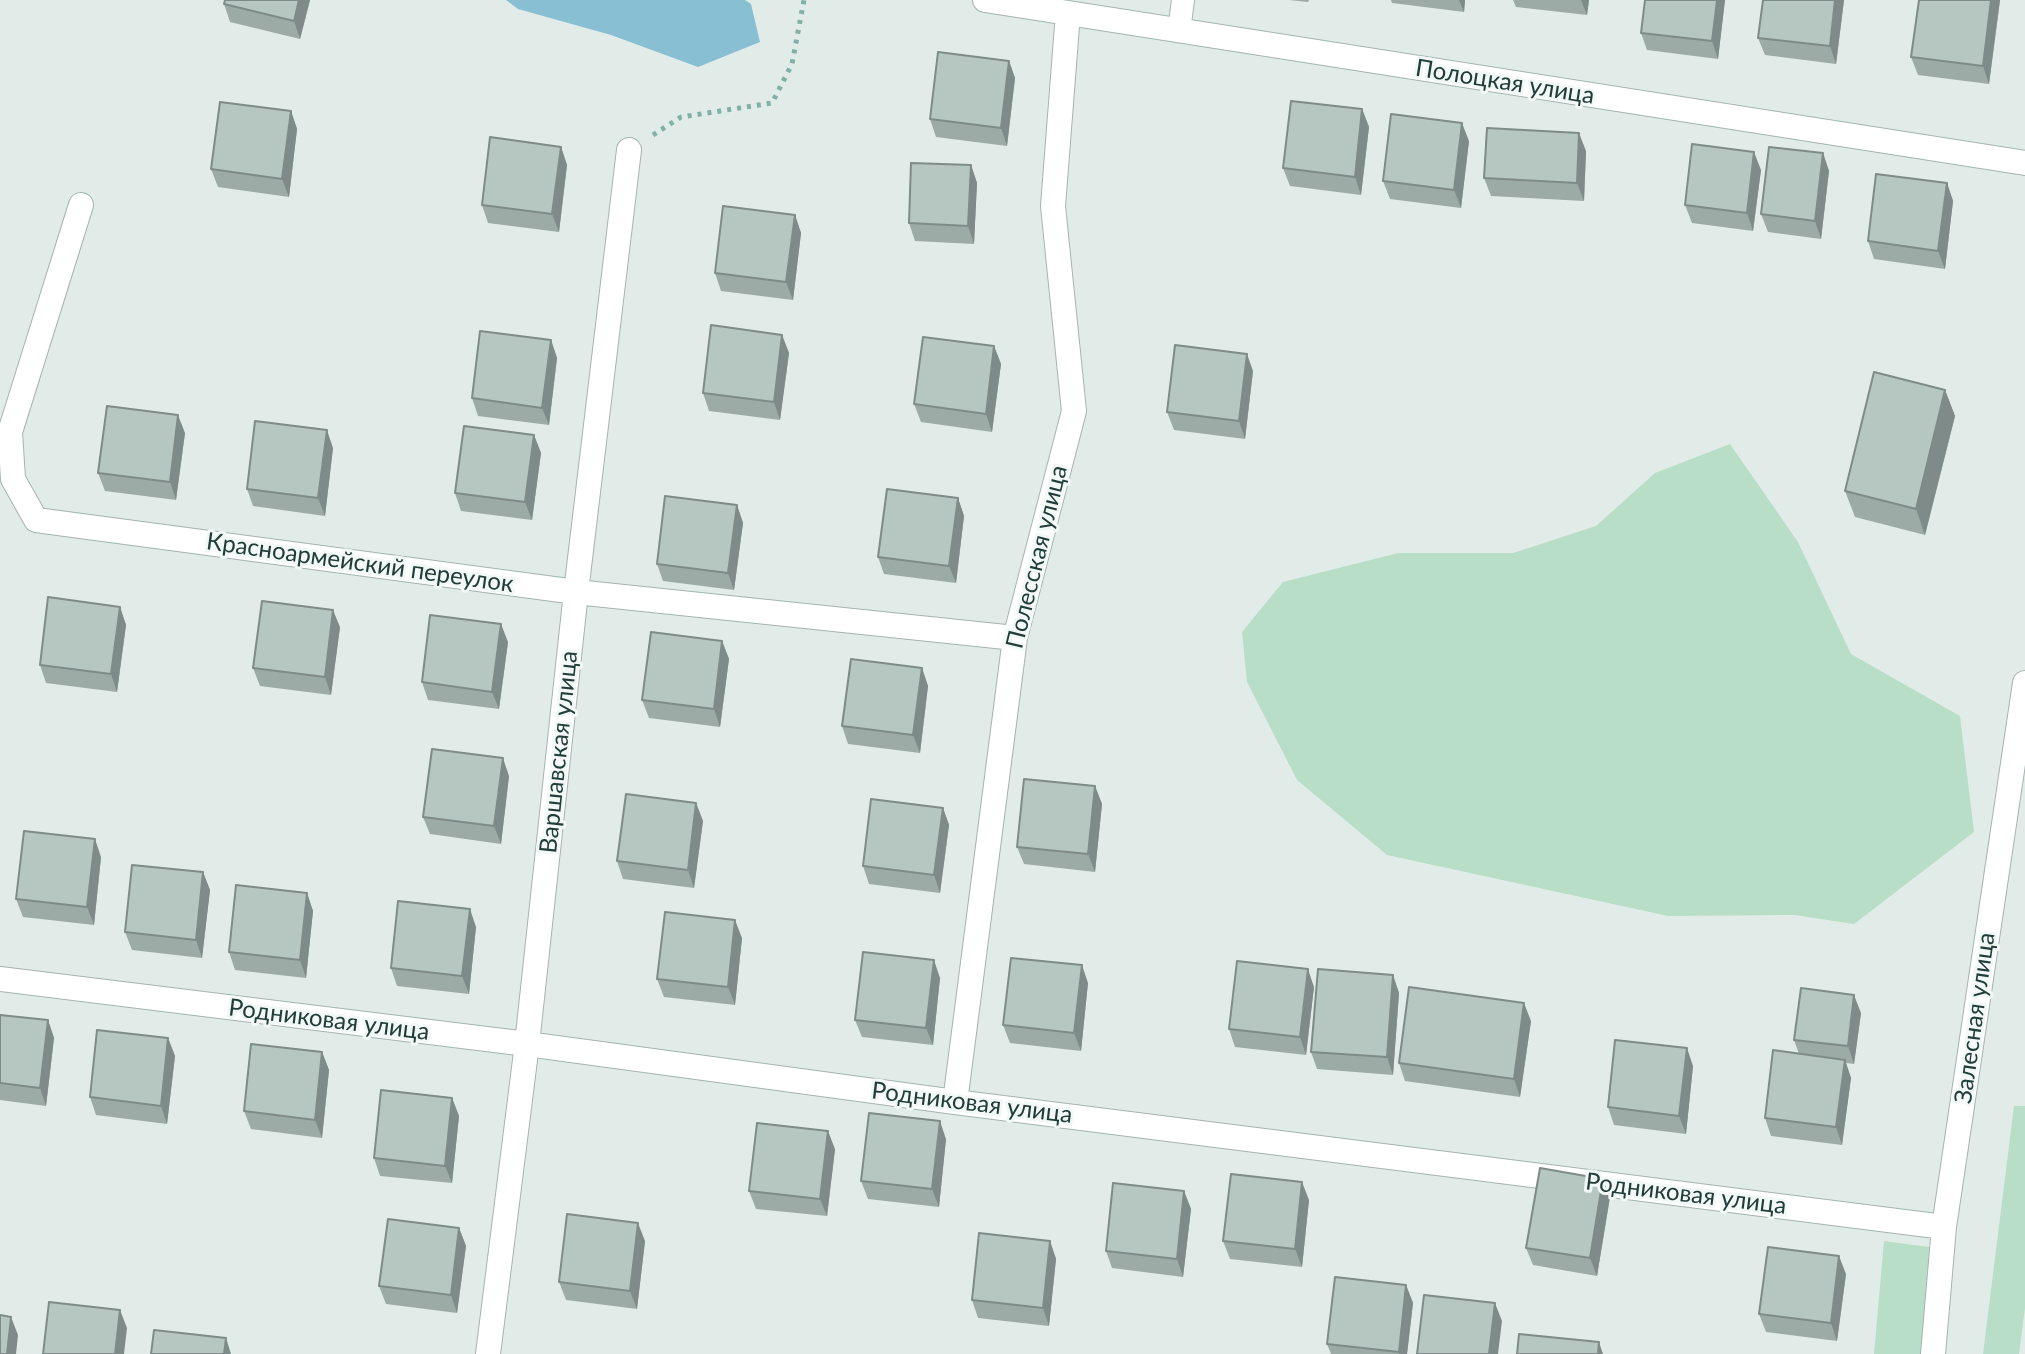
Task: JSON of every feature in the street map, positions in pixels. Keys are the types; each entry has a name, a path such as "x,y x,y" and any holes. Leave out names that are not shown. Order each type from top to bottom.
{"street":[{"name":"Полоцкая улица","path":"985,0 2025,163"},
{"name":"Полесская улица","path":"955,1102 1015,638 1074,411 1053,206 1068,13"},
{"name":"Варшавская улица","path":"488,1354 527,1044 576,592 629,150"},
{"name":"Красноармейский переулок","path":"81,205 10,432 13,479 36,520 576,592 1015,638"},
{"name":"Залесная улица","path":"1933,1354 1944,1227 2025,683"},
{"name":"Родниковая улица","path":"0,979 1944,1227"}],"lane":[{"path":"1179,31 1183,0"}],"path":[{"path":"629,150 681,117 772,103 792,64 804,0"}],"green space":[{"path":"1730,444 1798,542 1851,654 1960,716 1974,832 1854,924 1794,915 1668,916 1387,855 1297,780 1247,682 1242,632 1283,582 1398,553 1513,553 1596,526 1655,473"},
{"path":"2014,1106 2025,1106 2025,1308 2019,1354 1983,1354"},
{"path":"1884,1241 1936,1248 1940,1354 1874,1354"}],"water":[{"path":"506,0 745,0 751,4 760,42 698,67 611,35 518,9"}],"building":[{"path":"225,0 299,0 294,21 224,4"},
{"path":"1645,0 1717,0 1712,41 1641,33"},
{"path":"1763,0 1835,0 1830,46 1758,38"},
{"path":"1919,0 1991,0 1983,66 1911,57"},
{"path":"938,52 1009,61 1001,128 930,119"},
{"path":"1291,101 1362,109 1355,177 1283,168"},
{"path":"220,102 291,111 282,179 211,169"},
{"path":"1391,114 1462,123 1454,190 1383,181"},
{"path":"1487,128 1579,133 1577,183 1484,178"},
{"path":"490,137 561,147 552,214 482,205"},
{"path":"1692,144 1754,152 1747,213 1685,205"},
{"path":"1769,147 1823,153 1815,221 1761,214"},
{"path":"911,163 971,165 968,226 909,223"},
{"path":"1876,174 1947,183 1938,251 1868,241"},
{"path":"723,206 795,215 786,282 715,273"},
{"path":"711,325 782,335 774,402 703,393"},
{"path":"480,331 551,340 542,408 472,398"},
{"path":"923,337 994,346 986,414 914,404"},
{"path":"1175,345 1247,354 1239,421 1167,412"},
{"path":"1874,372 1945,390 1916,509 1845,491"},
{"path":"107,406 178,415 170,482 98,473"},
{"path":"255,421 327,430 318,498 247,489"},
{"path":"464,426 534,435 525,502 455,493"},
{"path":"887,489 958,498 949,566 878,557"},
{"path":"665,496 737,505 728,573 657,564"},
{"path":"48,597 120,607 111,674 40,665"},
{"path":"262,601 333,610 325,677 253,668"},
{"path":"430,615 501,624 492,692 422,682"},
{"path":"651,632 722,641 714,709 642,700"},
{"path":"851,659 922,668 913,735 842,726"},
{"path":"432,749 503,758 494,826 423,817"},
{"path":"1024,779 1095,786 1088,854 1017,847"},
{"path":"626,794 696,803 688,870 617,861"},
{"path":"871,799 943,808 934,875 863,866"},
{"path":"24,831 95,839 87,907 16,899"},
{"path":"132,865 203,872 196,940 125,932"},
{"path":"236,885 307,893 300,960 229,952"},
{"path":"398,901 470,909 462,976 391,968"},
{"path":"665,912 735,920 728,987 657,979"},
{"path":"863,952 934,960 926,1028 855,1020"},
{"path":"1011,958 1082,965 1074,1033 1003,1025"},
{"path":"1237,961 1308,969 1300,1037 1229,1029"},
{"path":"1318,969 1393,975 1387,1057 1311,1052"},
{"path":"1409,987 1524,1003 1514,1079 1399,1063"},
{"path":"1801,988 1854,995 1848,1046 1794,1040"},
{"path":"0,1015 48,1020 40,1088 0,1083"},
{"path":"97,1030 168,1038 161,1106 90,1097"},
{"path":"1615,1040 1687,1048 1679,1116 1608,1107"},
{"path":"251,1044 322,1052 315,1120 244,1111"},
{"path":"1773,1050 1845,1060 1836,1127 1765,1118"},
{"path":"381,1090 452,1098 445,1166 374,1158"},
{"path":"869,1113 940,1121 932,1189 861,1181"},
{"path":"757,1123 828,1131 820,1199 749,1191"},
{"path":"1540,1168 1603,1179 1590,1258 1526,1248"},
{"path":"1231,1174 1302,1182 1295,1249 1223,1241"},
{"path":"1113,1183 1184,1191 1177,1259 1106,1251"},
{"path":"567,1214 638,1223 630,1291 559,1282"},
{"path":"388,1219 459,1228 451,1295 379,1286"},
{"path":"979,1233 1050,1241 1043,1308 972,1300"},
{"path":"1768,1247 1839,1256 1831,1323 1759,1314"},
{"path":"1335,1277 1406,1285 1399,1352 1327,1344"},
{"path":"1424,1295 1495,1303 1489,1354 1417,1354"},
{"path":"49,1302 120,1310 115,1354 43,1354"},
{"path":"0,1315 11,1317 7,1354 0,1354"},
{"path":"154,1330 226,1338 224,1354 151,1354"},
{"path":"1519,1334 1599,1342 1598,1354 1517,1354"}]}
